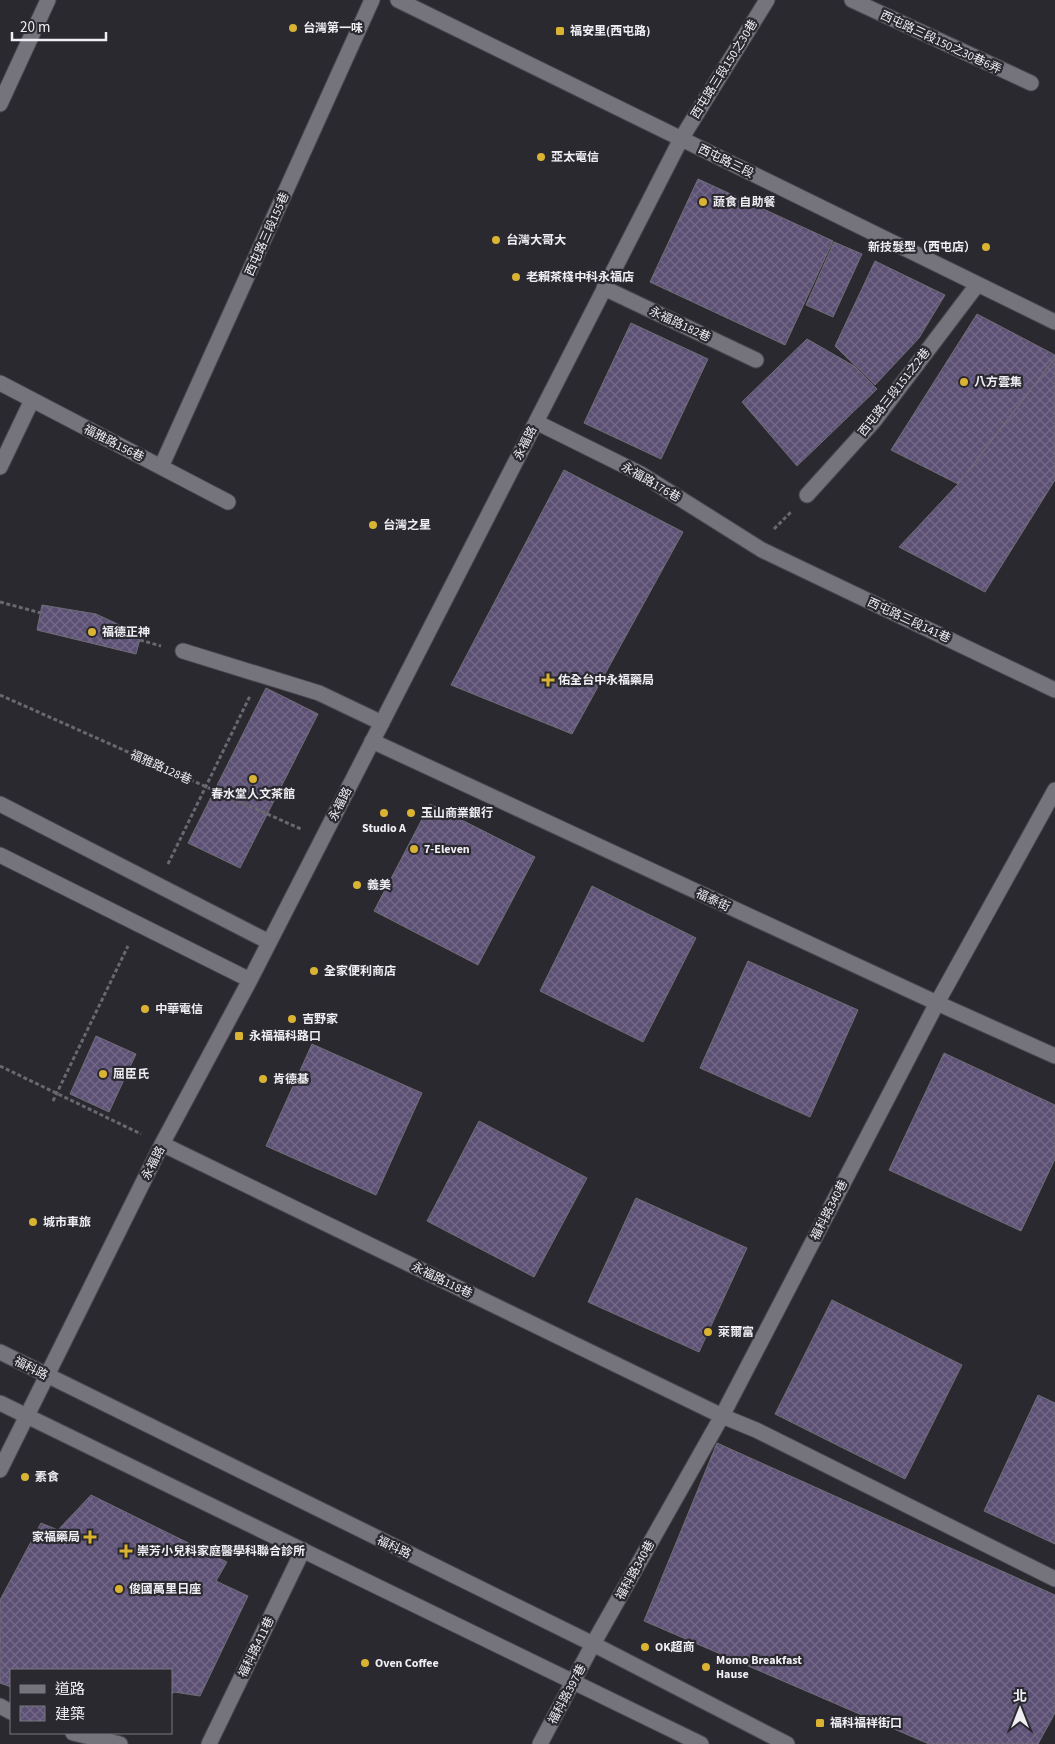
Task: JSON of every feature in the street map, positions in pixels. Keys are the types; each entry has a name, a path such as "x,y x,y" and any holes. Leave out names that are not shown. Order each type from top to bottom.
{"street":[{"path":"0,104 48,0"},
{"name":"西屯路三段155巷","path":"161,467 372,0"},
{"name":"西屯路三段","path":"398,0 1055,322"},
{"name":"西屯路三段150之30巷","path":"681,138 767,0"},
{"name":"西屯路三段150之30巷6弄","path":"852,0 1030,83"},
{"name":"永福路","path":"0,1470 162,1144 250,980 681,138"},
{"name":"西屯路三段151之2巷","path":"807,495 874,421 977,284"},
{"name":"永福路182巷","path":"604,288 756,360"},
{"name":"福雅路156巷","path":"0,384 228,502"},
{"path":"0,467 32,400"},
{"name":"永福路176巷","path":"536,422 641,474 762,550"},
{"name":"西屯路三段141巷","path":"762,550 1055,690"},
{"path":"183,651 318,694 382,723"},
{"name":"福泰街","path":"372,742 1055,1056"},
{"path":"937,1003 1055,790"},
{"path":"0,804 269,942"},
{"path":"0,855 250,980"},
{"name":"福科路340巷","path":"593,1644 722,1416 937,1003"},
{"name":"永福路118巷","path":"162,1144 722,1416"},
{"name":"福科路","path":"0,1352 593,1644 787,1744"},
{"path":"0,1403 701,1744"},
{"path":"722,1416 756,1430 1055,1579"},
{"name":"福科路411巷","path":"209,1744 303,1550"},
{"name":"福科路397巷","path":"540,1744 593,1644"},
{"path":"77,1734 120,1744"}],"path":[{"path":"762,550 759,546 807,495"},
{"path":"0,602 41,613"},
{"name":"福雅路128巷","path":"0,695 322,838"},
{"path":"0,1066 162,1144"}],"building":[{"path":"698,179 833,241 785,345 650,282"},
{"path":"834,242 862,254 833,317 806,305"},
{"path":"875,261 945,295 919,338 875,385 835,346"},
{"path":"977,314 1055,355 1055,358 958,484 891,450"},
{"path":"631,323 708,359 661,459 584,423"},
{"path":"807,339 854,366 877,389 797,466 742,402"},
{"path":"1055,358 1055,480 985,592 899,547 958,484"},
{"path":"564,470 683,532 572,734 451,685"},
{"name":"福德正神","path":"42,605 96,614 141,635 136,654 37,630"},
{"name":"春水堂人文茶館","path":"266,688 318,714 240,868 188,843"},
{"path":"430,804 535,857 478,965 374,911"},
{"path":"592,886 696,938 643,1042 540,991"},
{"path":"748,961 858,1010 810,1117 700,1068"},
{"name":"屈臣氏","path":"96,1036 136,1054 109,1112 70,1094"},
{"path":"312,1044 422,1093 376,1195 266,1146"},
{"path":"944,1053 1055,1105 1055,1159 1021,1231 889,1170"},
{"path":"479,1121 587,1178 534,1277 427,1221"},
{"path":"636,1198 747,1248 699,1352 588,1302"},
{"path":"832,1300 962,1365 905,1479 775,1414"},
{"path":"1038,1395 1055,1403 1055,1544 984,1511"},
{"path":"717,1443 1055,1595 1055,1713 1038,1744 929,1744 644,1621"},
{"name":"俊國萬里日座","path":"91,1495 227,1562 216,1581 248,1596 200,1696 174,1692 172,1694 172,1669 10,1669 10,1687 0,1683 0,1600 41,1523 58,1530"}],"place":[{"name":"台灣第一味","path":"293,28"},
{"name":"福安里(西屯路)","path":"560,31"},
{"name":"亞太電信","path":"541,157"},
{"name":"蔬食 自助餐","path":"703,202"},
{"name":"台灣大哥大","path":"496,240"},
{"name":"新技髮型（西屯店）","path":"986,247"},
{"name":"老賴茶棧中科永福店","path":"516,277"},
{"name":"八方雲集","path":"964,382"},
{"name":"台灣之星","path":"373,525"},
{"name":"福德正神","path":"92,632"},
{"name":"佑全台中永福藥局","path":"548,680"},
{"name":"春水堂人文茶館","path":"253,779"},
{"name":"Studio A","path":"384,813"},
{"name":"玉山商業銀行","path":"411,813"},
{"name":"7-Eleven","path":"414,849"},
{"name":"義美","path":"357,885"},
{"name":"全家便利商店","path":"314,971"},
{"name":"中華電信","path":"145,1009"},
{"name":"吉野家","path":"292,1019"},
{"name":"永福福科路口","path":"239,1036"},
{"name":"屈臣氏","path":"103,1074"},
{"name":"肯德基","path":"263,1079"},
{"name":"城市車旅","path":"33,1222"},
{"name":"萊爾富","path":"708,1332"},
{"name":"素食","path":"25,1477"},
{"name":"家福藥局","path":"90,1537"},
{"name":"崇芳小兒科家庭醫學科聯合診所","path":"126,1551"},
{"name":"俊國萬里日座","path":"119,1589"},
{"name":"OK超商","path":"645,1647"},
{"name":"Oven Coffee","path":"365,1663"},
{"name":"Momo Breakfast Hause","path":"706,1667"},
{"name":"福科福祥街口","path":"820,1723"}]}
